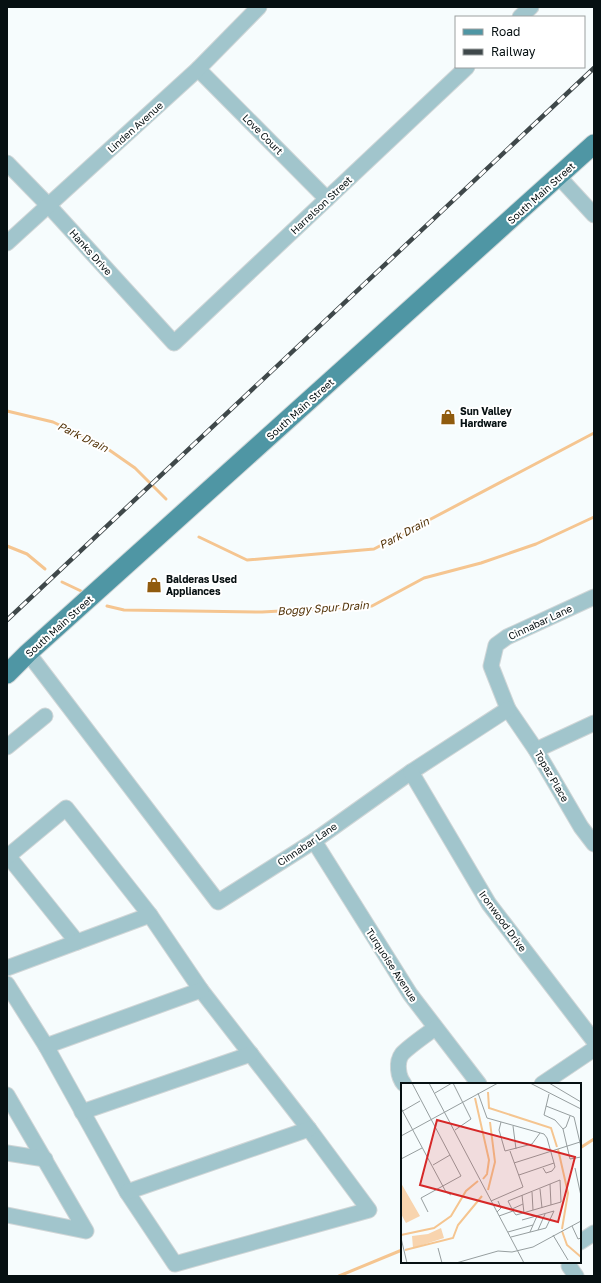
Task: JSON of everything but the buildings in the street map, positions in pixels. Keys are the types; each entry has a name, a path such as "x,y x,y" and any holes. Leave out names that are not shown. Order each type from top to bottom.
{"main road":[{"name":"South Main Street","path":"7,674 28,653 594,144"}],"street":[{"name":"Linden Avenue","path":"7,243 198,69 259,7"},
{"path":"521,16 531,7"},
{"name":"Harrelson Street","path":"174,343 466,68"},
{"name":"Love Court","path":"198,69 327,199"},
{"name":"Hanks Drive","path":"7,163 49,206 174,343"},
{"path":"559,177 594,215"},
{"name":"Cinnabar Lane","path":"28,653 218,902 314,841 411,772 508,709 490,666 496,645 507,637 594,597"},
{"name":"Topaz Place","path":"508,709 536,750 581,827 594,844"},
{"path":"7,747 45,716"},
{"path":"536,750 594,723"},
{"name":"Ironwood Drive","path":"411,772 489,904 594,1041"},
{"path":"7,984 46,1046 128,1192 175,1264 369,1210 309,1129 201,990 150,915 66,808 8,856 76,942"},
{"name":"Turquoise Avenue","path":"314,841 392,966 435,1028 478,1083"},
{"path":"7,968 150,915"},
{"path":"46,1046 201,990"},
{"path":"403,1083 399,1078 401,1054 435,1028"},
{"path":"543,1083 594,1049"},
{"path":"82,1112 251,1054"},
{"path":"7,1095 86,1231 7,1215"},
{"path":"128,1192 309,1129"},
{"path":"7,1153 45,1159"},
{"path":"581,1241 594,1233"},
{"path":"570,1263 569,1266 576,1276"}],"waterway":[{"name":"Park Drain","path":"7,411 53,422 105,447 135,468 166,499"},
{"name":"Park Drain","path":"199,537 247,560 374,549 594,433"},
{"name":"Boggy Spur Drain","path":"107,606 124,610 262,612 372,606 424,578 481,563 536,544 594,517"},
{"name":"Boggy Spur Drain","path":"7,546 27,554 45,569"},
{"name":"Boggy Spur Drain","path":"62,582 81,591"},
{"path":"581,1147 594,1139"},
{"path":"339,1276 401,1250"}],"railway":[{"path":"7,620 594,68"}],"place":[{"name":"Sun Valley Hardware","path":"448,417"},
{"name":"Balderas Used Appliances","path":"154,585"}]}
